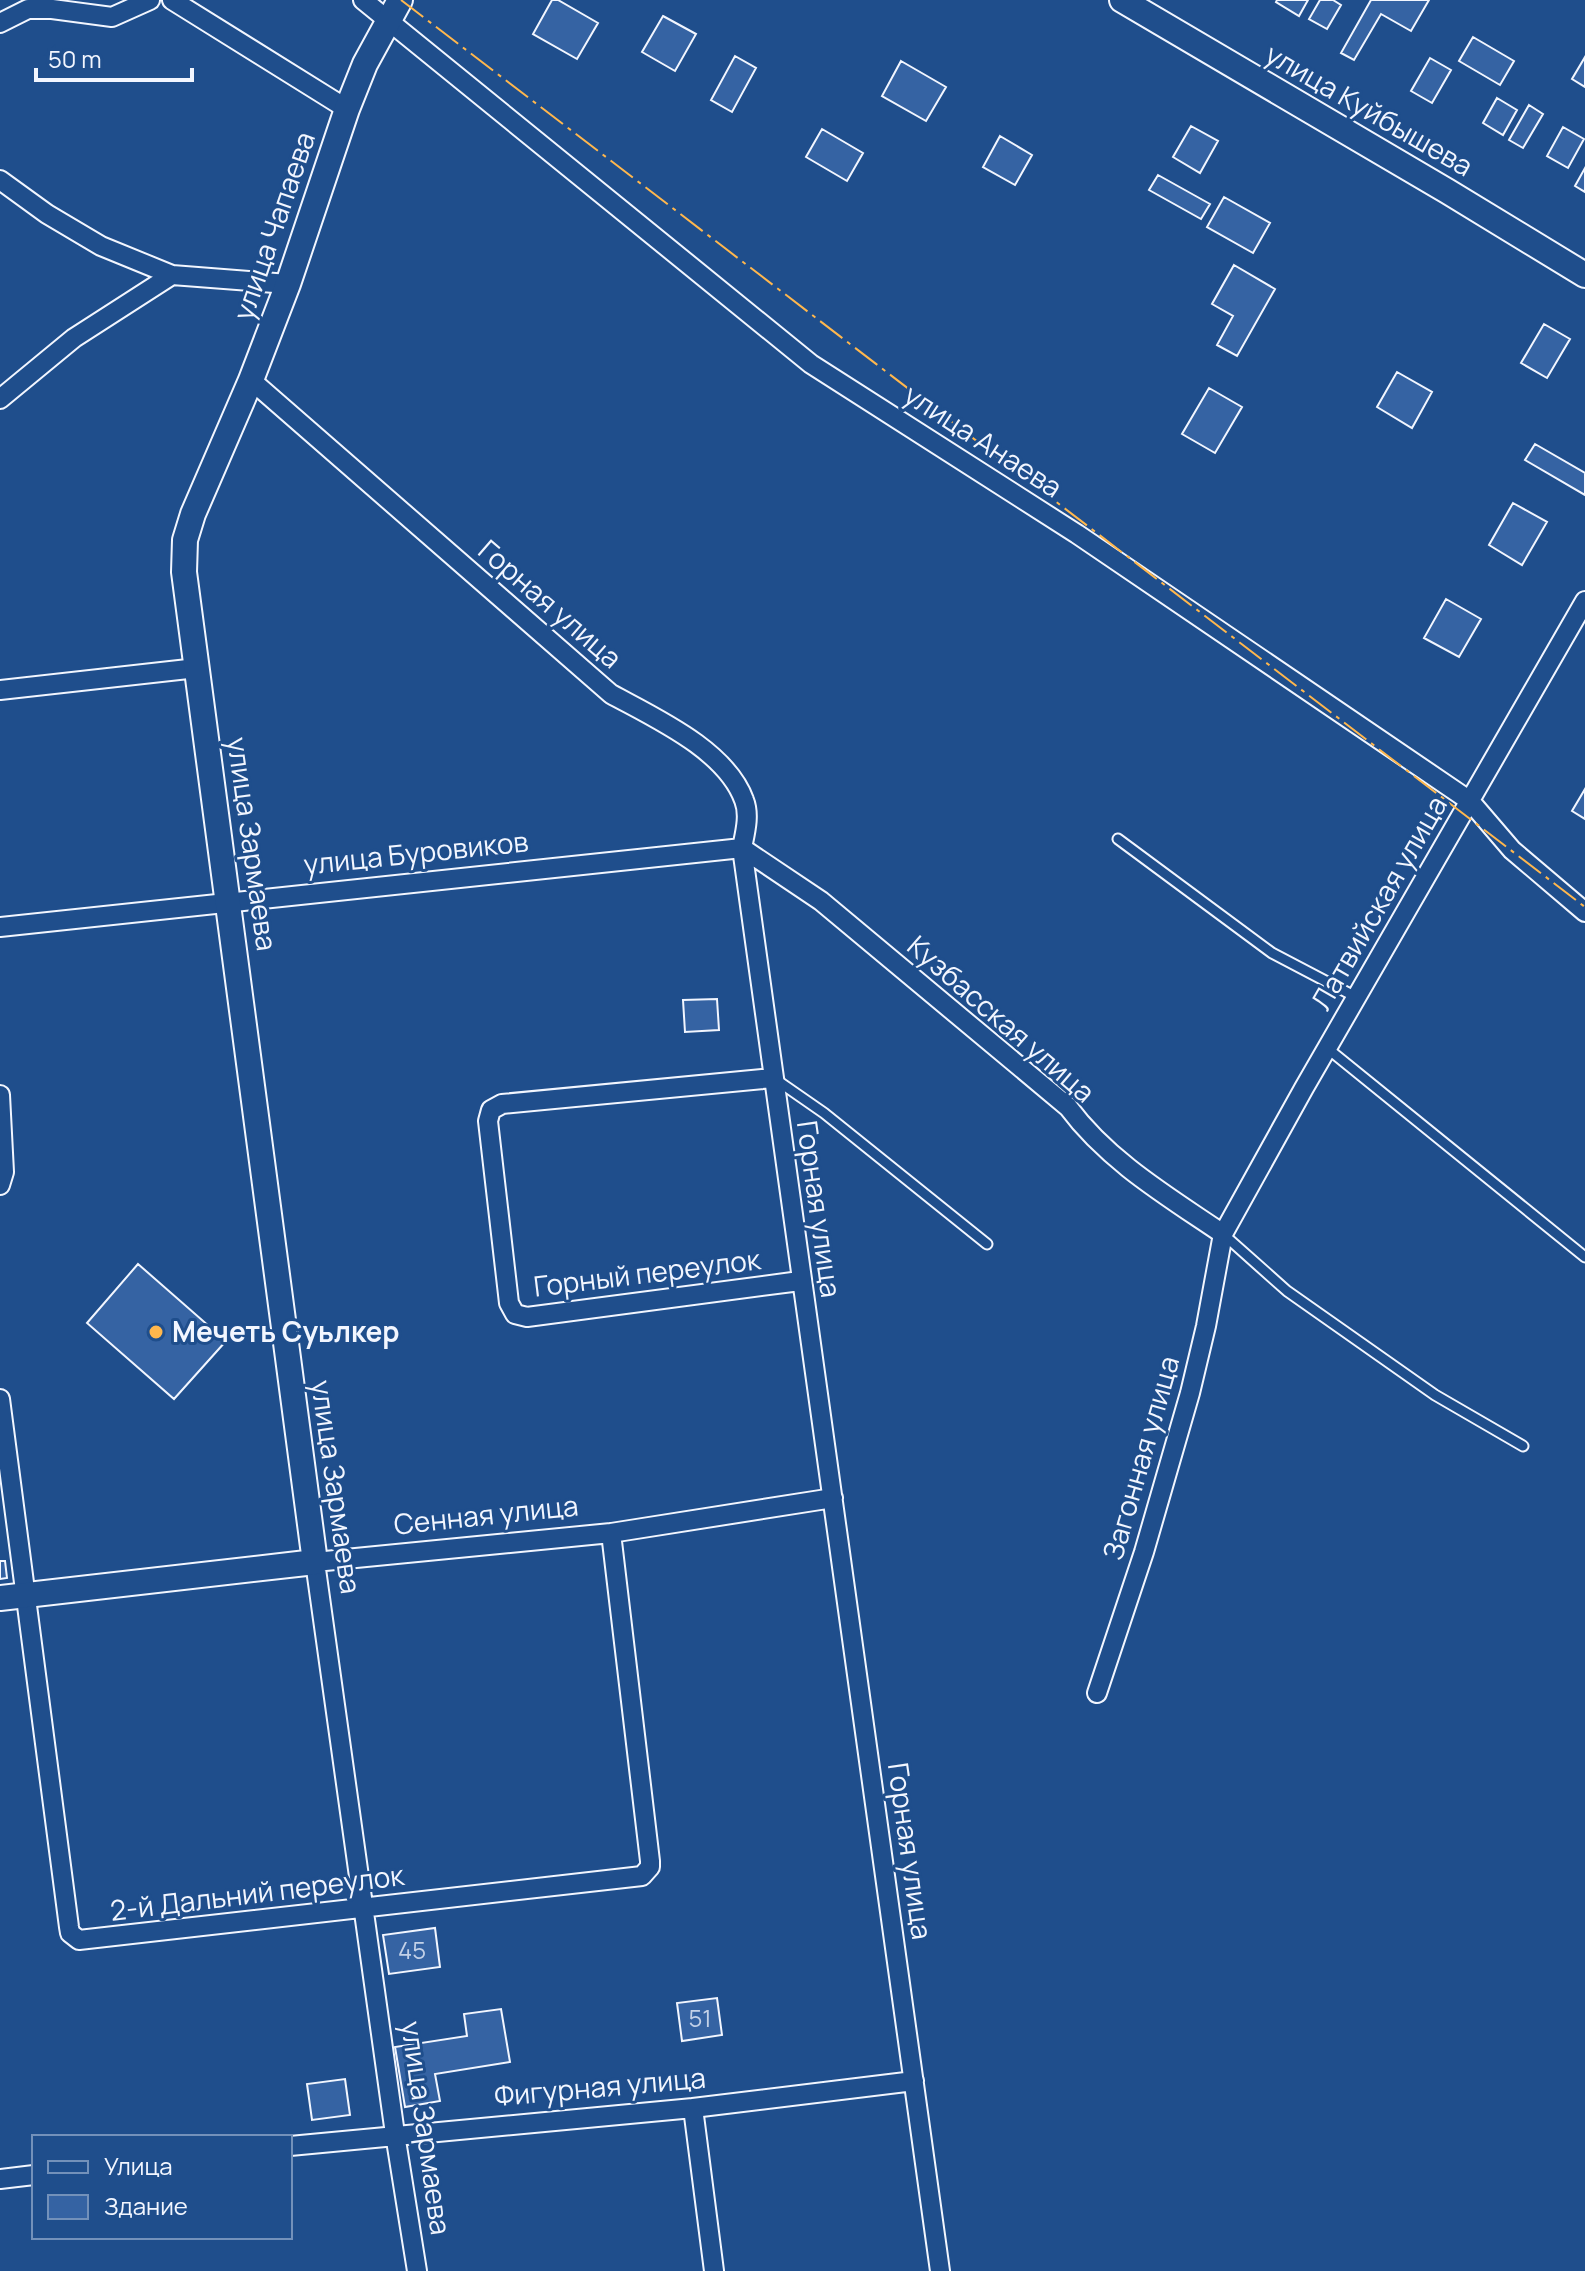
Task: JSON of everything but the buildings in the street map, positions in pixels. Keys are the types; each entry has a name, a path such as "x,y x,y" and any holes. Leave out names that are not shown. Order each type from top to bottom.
{"street":[{"path":"0,23 28,9 112,17 150,0"},
{"path":"172,0 347,109"},
{"name":"улица Анаева","path":"363,0 811,364 1077,534 1470,801 1512,850 1585,912"},
{"name":"улица Чапаева","path":"209,475 251,380 288,284 365,64 400,0"},
{"name":"улица Куйбышева","path":"1122,0 1156,9 1585,275"},
{"path":"0,180 47,214 101,246 172,275 288,284"},
{"path":"0,399 74,338 172,275"},
{"name":"Горная улица","path":"251,380 611,694 666,724 714,758 734,780 746,802 742,848 940,2271"},
{"name":"улица Зармаева","path":"209,475 185,540 184,572 315,1562 417,2271"},
{"name":"Латвийская улица","path":"1223,1234 1585,601"},
{"path":"0,690 197,668"},
{"name":"улица Буровиков","path":"0,927 742,848"},
{"name":"Кузбасская улица","path":"742,848 821,901 1068,1107 1089,1136 1149,1184 1223,1234"},
{"name":"Горный переулок","path":"773,1078 502,1104 491,1110 488,1121 509,1303 515,1314 527,1317 800,1281"},
{"path":"0,1095 4,1172 0,1185"},
{"name":"Загонная улица","path":"1097,1693 1144,1552 1190,1393 1223,1234"},
{"name":"2-й Дальний переулок","path":"0,1399 69,1927 74,1938 85,1941 636,1878 647,1872 650,1861 611,1533"},
{"name":"Сенная улица","path":"0,1598 315,1562 611,1533 833,1498"},
{"name":"Фигурная улица","path":"292,2146 693,2108 914,2081"},
{"path":"693,2108 714,2271"},
{"path":"0,2179 32,2175"}],"lane":[{"path":"1118,839 1272,953 1356,997"},
{"path":"1327,1048 1585,1257"},
{"path":"773,1078 824,1113 987,1244"},
{"path":"1223,1234 1287,1291 1435,1395 1523,1446"}],"power":[{"path":"401,0 1585,907"}],"place":[{"name":"Мечеть Суьлкер","path":"156,1332"}]}
